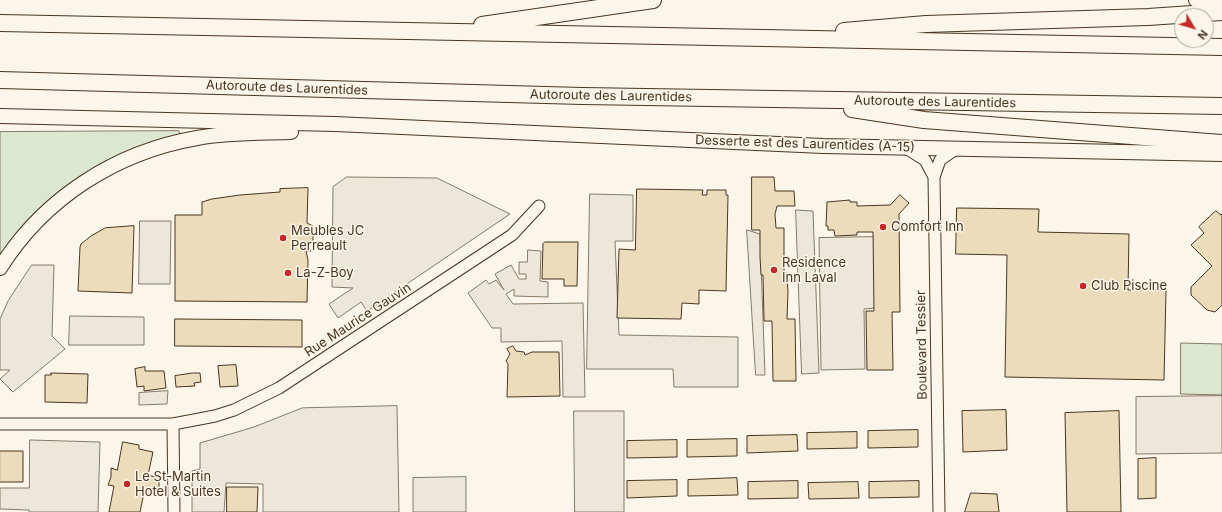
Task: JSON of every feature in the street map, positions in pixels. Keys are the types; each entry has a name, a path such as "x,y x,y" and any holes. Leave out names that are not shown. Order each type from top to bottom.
{"highway":[{"path":"430,32 573,13 653,0"},
{"path":"761,39 926,24 1148,17 1222,12"},
{"path":"0,23 1222,47"},
{"name":"Autoroute des Laurentides","path":"0,80 161,83 370,91 797,100 1222,106"},
{"path":"797,100 924,120 1222,143"}],"main road":[{"path":"1196,0 1222,1"},
{"path":"0,116 388,127"},
{"path":"0,268 29,230 64,197 105,169 143,152 186,140 212,136 388,127"},
{"name":"Desserte est des Laurentides (A-15)","path":"388,127 816,146 1222,154"}],"street":[{"name":"Boulevard Tessier","path":"905,148 925,160 934,177"},
{"name":"Boulevard Tessier","path":"939,512 934,177 940,160 956,149"},
{"name":"Rue Maurice Gauvin","path":"0,424 173,424 215,416 234,410 279,388 512,235 539,206"},
{"path":"173,424 174,512"}],"green space":[{"path":"179,131 181,136 109,162 0,258 0,132"},
{"path":"1181,343 1222,344 1222,395 1181,394"}],"shaded area":[{"path":"347,177 437,178 510,214 367,311 361,302 338,318 329,304 353,288 332,287 333,187"},
{"path":"590,194 633,195 633,241 615,241 619,335 738,337 738,387 674,387 673,369 587,369"},
{"path":"796,210 813,211 819,373 802,374"},
{"path":"140,221 171,221 170,284 139,284"},
{"path":"747,230 760,234 765,375 756,375"},
{"path":"874,237 875,308 864,309 865,369 821,370 819,238"},
{"path":"528,250 541,251 540,281 548,282 548,297 514,296 514,289 506,294 513,304 583,303 585,397 563,397 562,341 501,342 501,328 492,328 468,293 486,280 489,284 496,280 504,290 495,274 511,265 519,279 526,279 526,274 519,274 519,262 527,262"},
{"path":"32,265 54,265 52,336 65,349 13,392 0,379 10,370 0,370 0,319 8,301"},
{"path":"70,316 144,317 144,345 69,345"},
{"path":"168,391 167,404 139,405 139,393"},
{"path":"1222,396 1222,453 1136,454 1136,397"},
{"path":"397,406 399,512 263,512 263,484 226,483 224,512 192,512 192,471 200,469 200,443 254,427 302,408"},
{"path":"574,411 624,411 624,512 575,512"},
{"path":"30,440 100,442 98,512 29,512 29,510 0,509 0,488 29,488"},
{"path":"466,477 466,512 413,512 413,478"}],"building":[{"path":"752,177 774,177 775,191 794,191 795,206 777,206 775,214 776,228 784,228 784,273 787,273 788,292 787,319 795,319 796,381 773,381 772,321 764,321 760,230 752,230"},
{"path":"308,188 307,223 313,226 313,244 309,244 309,249 311,251 306,251 308,260 307,302 175,301 175,215 202,215 202,202 212,199 280,192 280,189"},
{"path":"637,189 703,190 702,195 707,195 707,190 726,190 726,195 728,195 726,291 699,290 699,304 682,303 681,319 617,318 619,249 635,250"},
{"path":"900,195 909,203 899,214 900,312 892,312 893,370 867,370 866,311 874,311 873,232 857,232 857,235 835,236 834,230 828,230 828,226 826,226 827,202 850,200 850,202 857,202 857,206 890,205"},
{"path":"957,208 1039,209 1038,232 1129,234 1128,290 1166,290 1164,380 1005,377 1007,255 956,254"},
{"path":"1216,211 1221,215 1222,214 1222,305 1215,312 1207,310 1191,295 1191,287 1212,266 1191,245 1204,233 1199,227"},
{"path":"134,226 132,293 78,291 81,244 105,228"},
{"path":"545,242 578,242 577,286 564,286 564,279 542,279 543,244"},
{"path":"175,319 302,320 302,347 175,346"},
{"path":"513,346 516,351 524,352 525,355 532,352 559,352 560,396 507,397 508,364 506,361 510,354 507,349"},
{"path":"236,365 238,386 220,387 218,366"},
{"path":"145,367 145,371 164,371 166,388 144,391 144,386 137,387 135,369"},
{"path":"51,373 88,374 87,403 45,402 45,375 51,375"},
{"path":"200,373 201,382 194,383 195,386 176,387 175,376"},
{"path":"1006,410 1007,450 963,452 962,411"},
{"path":"1119,411 1121,512 1067,512 1065,413"},
{"path":"918,430 918,447 868,448 868,431"},
{"path":"857,432 857,448 807,449 807,433"},
{"path":"797,435 798,451 747,453 747,436"},
{"path":"737,439 737,456 687,457 687,440"},
{"path":"677,440 677,457 627,458 627,441"},
{"path":"123,442 139,445 139,449 153,452 148,475 159,478 159,487 155,495 144,493 140,512 109,512 114,486 108,485 111,477 111,468 117,470"},
{"path":"0,451 23,451 23,482 0,482"},
{"path":"1156,458 1156,498 1138,499 1138,459"},
{"path":"737,478 738,495 688,496 688,480"},
{"path":"677,480 677,496 627,498 627,481"},
{"path":"798,481 798,498 748,499 748,482"},
{"path":"919,481 919,497 869,498 869,482"},
{"path":"858,482 859,498 809,499 808,483"},
{"path":"227,487 258,487 257,512 227,512"},
{"path":"971,493 997,494 999,512 965,512"}],"place":[{"name":"Comfort Inn","path":"883,227"},
{"name":"Meubles JC Perreault","path":"283,238"},
{"name":"Residence Inn Laval","path":"774,270"},
{"name":"La-Z-Boy","path":"288,273"},
{"name":"Club Piscine","path":"1083,286"},
{"name":"Le St-Martin Hotel & Suites","path":"127,484"}]}
